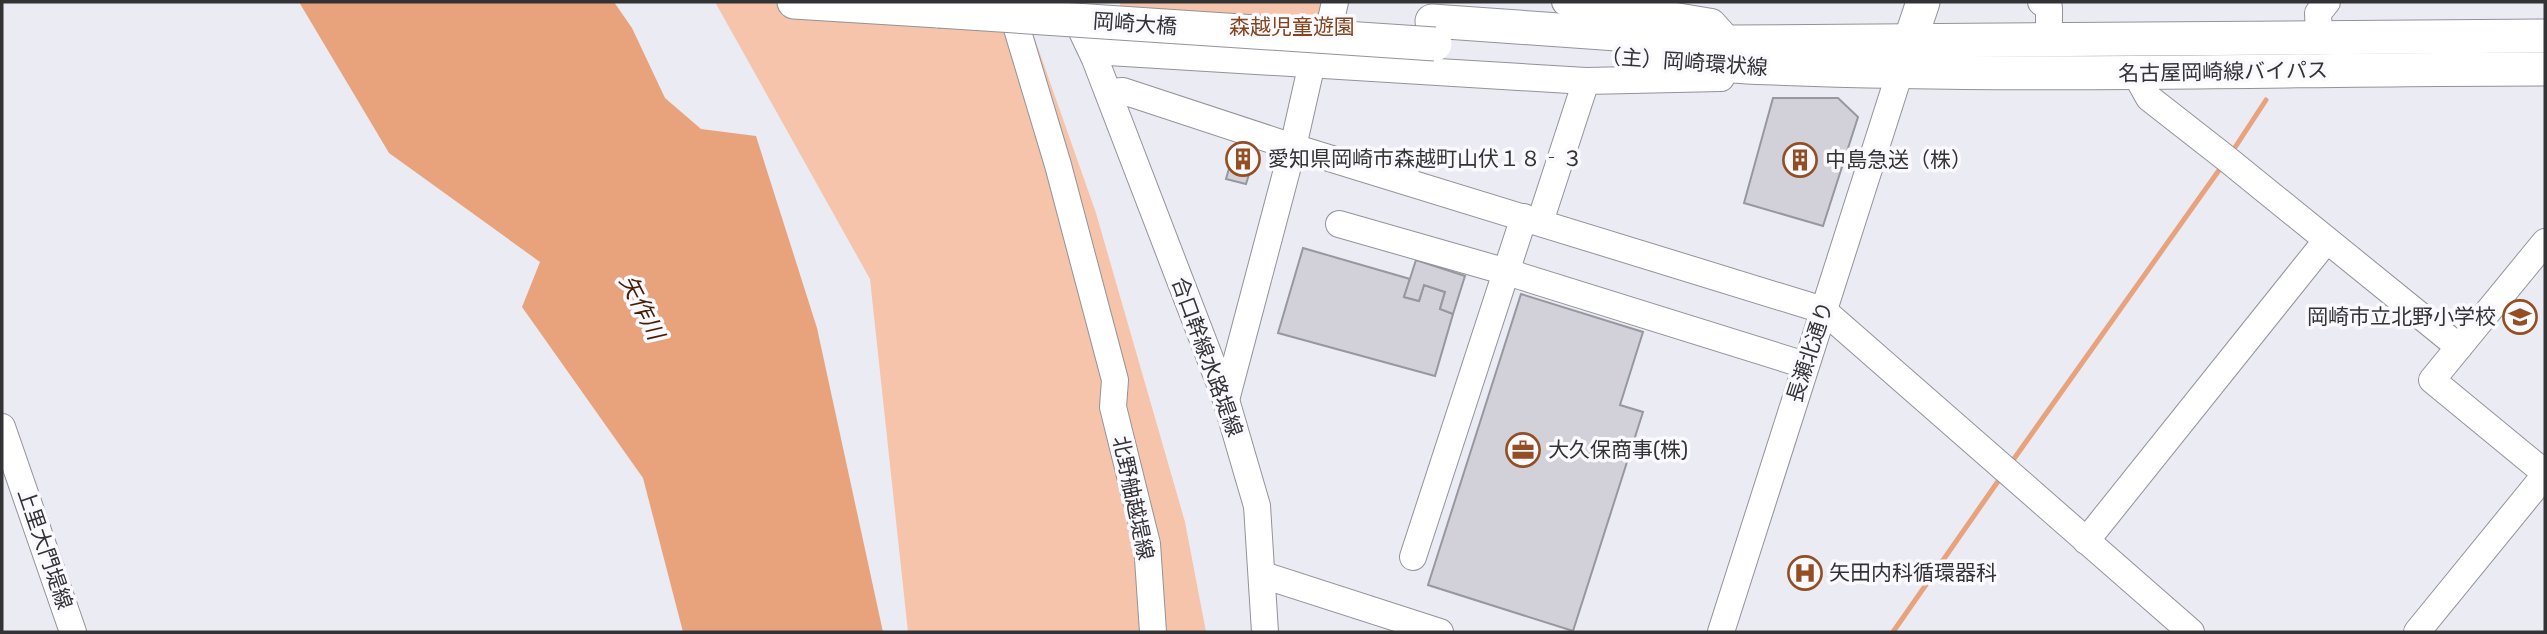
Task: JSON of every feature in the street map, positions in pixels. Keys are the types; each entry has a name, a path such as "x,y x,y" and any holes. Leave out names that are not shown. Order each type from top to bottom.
{"main road":[{"name":"岡崎大橋","path":"794,2 1433,32"},
{"name":"岡崎大橋","path":"1153,2 1433,32"},
{"path":"1900,72 1923,2"},
{"name":"（主）岡崎環状線","path":"1433,32 1730,42 1911,39"},
{"name":"（主）岡崎環状線","path":"1433,32 1771,68 1900,72"},
{"name":"名古屋岡崎線バイパス","path":"1911,39 2545,36"},
{"name":"名古屋岡崎線バイパス","path":"1900,72 2135,74 2545,69"}],"street":[{"name":"北野舳越堤線","path":"1008,2 1059,165 1115,380 1113,407 1147,544 1153,632"},
{"name":"合口幹線水路堤線","path":"1068,2 1092,51 1226,400 1257,506 1265,632"},
{"path":"1226,400 1293,147 1335,2"},
{"path":"1565,2 1608,3 1712,22 1730,42"},
{"path":"2041,2 2049,8 2049,39"},
{"path":"2319,36 2318,13 2327,2"},
{"path":"1092,51 1586,81 1729,78 1771,68"},
{"name":"長瀬北通り","path":"1721,632 1900,72"},
{"path":"2135,74 2149,98 2459,347"},
{"path":"1413,557 1507,272 1532,219 1586,81"},
{"path":"1108,92 1123,91 1293,147 1823,310 2190,632"},
{"path":"1339,223 1805,365"},
{"path":"2086,541 2326,241"},
{"path":"2417,632 2545,474 2432,380 2545,242"},
{"name":"上里大門堤線","path":"2,427 73,632"},
{"path":"1263,575 1424,630"}],"green space":[{"path":"715,2 794,2 1025,11 1096,213 1185,522 1206,632 908,632 870,279"},
{"name":"森越児童遊園","path":"1120,2 1323,2 1314,54 1120,39"}],"water":[{"name":"矢作川","path":"299,2 614,2 632,28 665,98 701,129 756,136 817,328 883,632 683,632 643,478 522,307 540,262 389,153"}],"building":[{"name":"中島急送（株）","path":"1773,98 1838,98 1858,117 1823,226 1744,203"},
{"name":"愛知県岡崎市森越町山伏１８‐３","path":"1239,133 1260,139 1246,184 1226,179"},
{"path":"1303,248 1410,279 1404,297 1419,301 1424,285 1445,292 1440,309 1453,314 1435,376 1278,333"},
{"path":"1416,260 1465,276 1453,314 1440,309 1445,292 1424,285 1419,301 1404,297"},
{"path":"1521,294 1643,332 1620,405 1643,412 1573,631 1428,585"}],"waterway":[{"path":"2232,152 2266,100"},
{"path":"2011,463 2222,166"},
{"path":"1893,632 2001,477"}],"place":[{"name":"愛知県岡崎市森越町山伏１８‐３","path":"1243,159"},
{"name":"中島急送（株）","path":"1800,160"},
{"name":"岡崎市立北野小学校","path":"2520,317"},
{"name":"大久保商事(株)","path":"1523,450"},
{"name":"矢田内科循環器科","path":"1805,573"}]}
